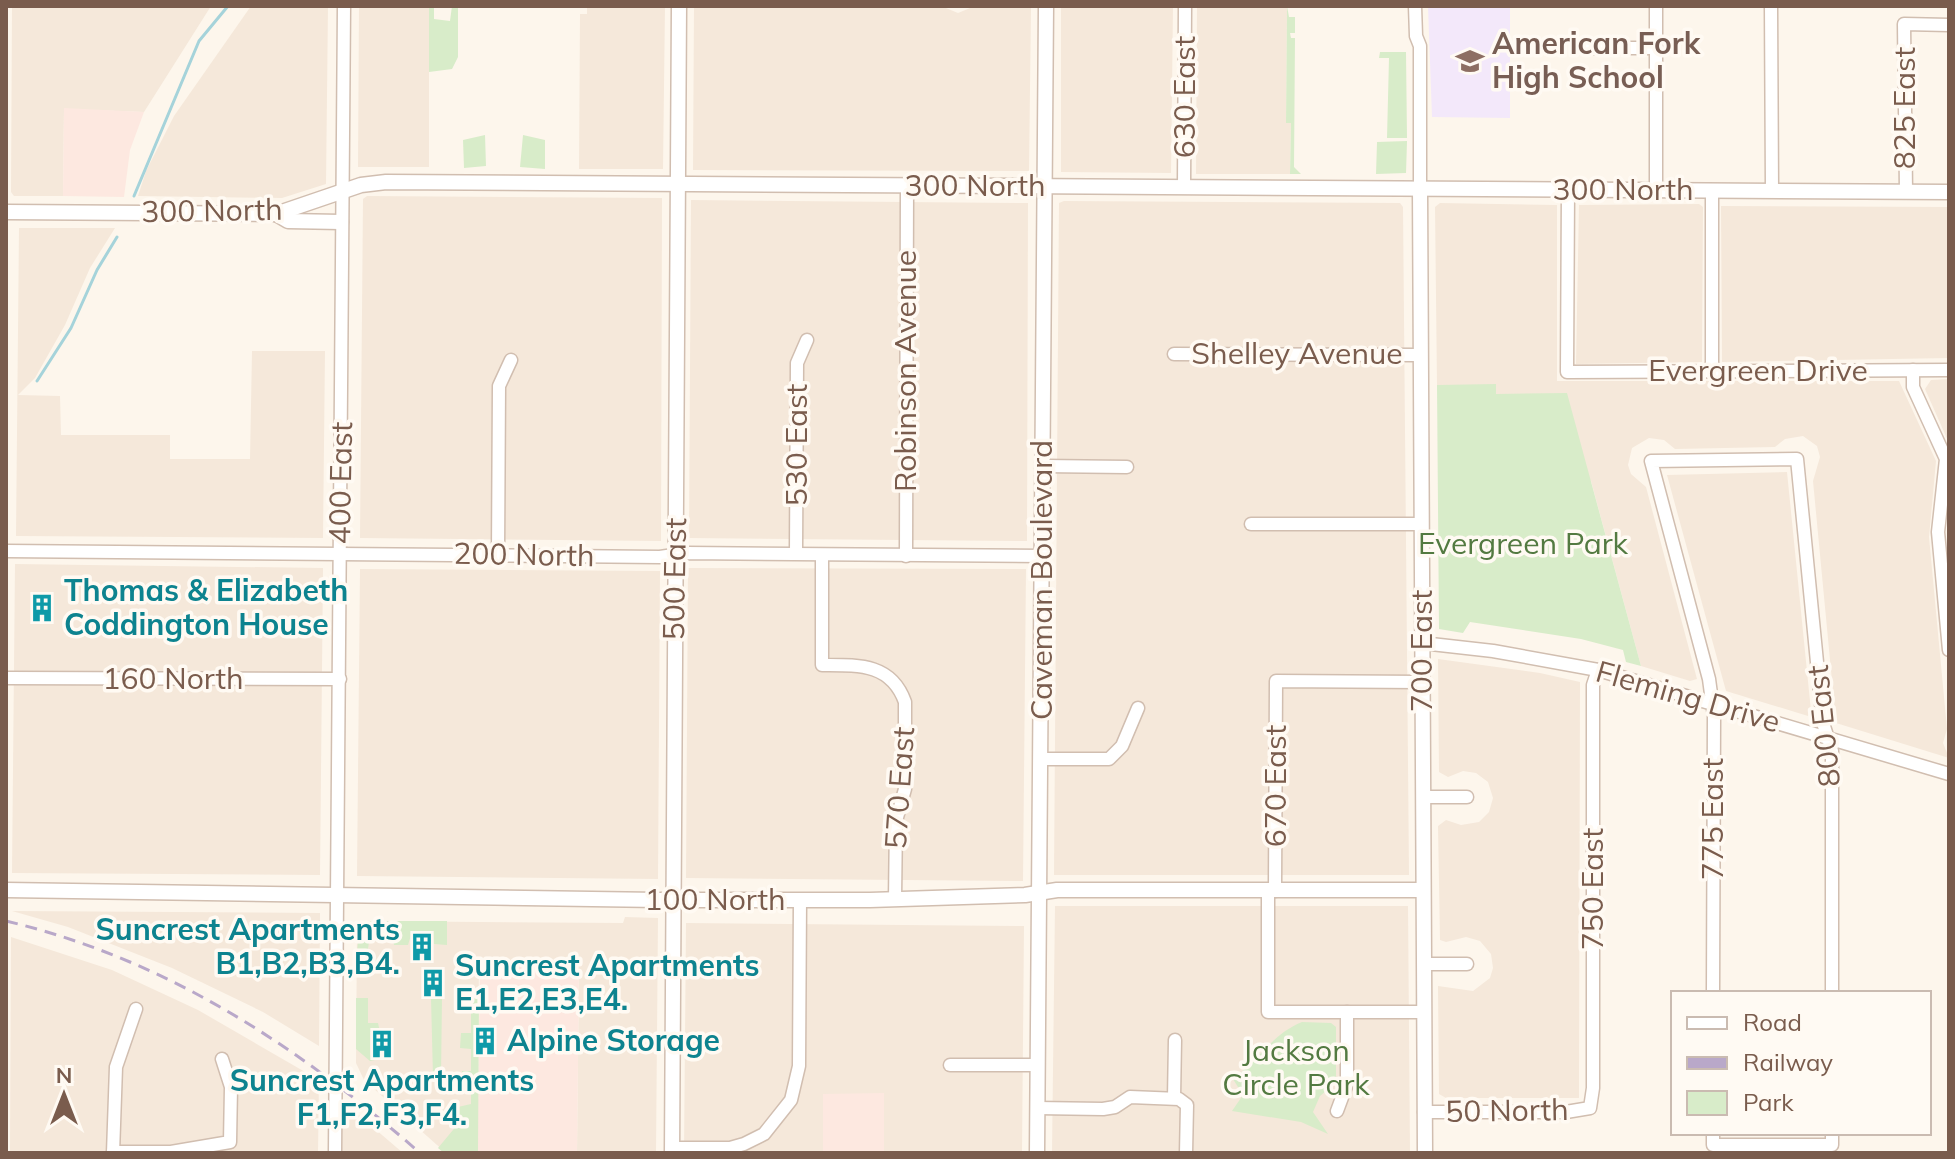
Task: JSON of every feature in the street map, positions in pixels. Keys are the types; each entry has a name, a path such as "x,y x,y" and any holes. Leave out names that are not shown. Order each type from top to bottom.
{"street":[{"name":"400 East","path":"335,1153 344,6"},
{"name":"500 East","path":"672,1150 679,6"},
{"name":"Caveman Boulevard","path":"1037,1153 1046,6"},
{"name":"630 East","path":"1184,187 1185,6"},
{"name":"700 East","path":"1415,6 1416,36 1420,46 1425,1153"},
{"path":"1656,6 1656,190"},
{"path":"1771,6 1772,191"},
{"name":"825 East","path":"1906,192 1904,24 1949,25"},
{"path":"1586,48 1657,48"},
{"name":"300 North","path":"6,212 276,214 361,185 386,182 1949,192"},
{"name":"Robinson Avenue","path":"906,556 907,185"},
{"name":"Evergreen Drive","path":"1568,190 1567,372 1949,370"},
{"path":"1712,191 1712,371"},
{"path":"276,214 288,221 341,222"},
{"name":"530 East","path":"796,553 797,363 807,340"},
{"name":"Shelley Avenue","path":"1174,354 1421,355"},
{"path":"498,554 499,386 511,360"},
{"path":"1913,370 1913,387 1946,459 1944,521 1949,650"},
{"name":"775 East","path":"1713,991 1712,702 1709,679 1651,461 1797,459"},
{"name":"800 East","path":"1797,459 1827,737 1832,751 1832,991"},
{"path":"1043,466 1127,467"},
{"path":"1251,524 1422,524"},
{"name":"200 North","path":"6,551 1042,556"},
{"name":"570 East","path":"822,555 822,665 871,666 894,680 905,702 905,789 896,821 895,899"},
{"name":"Fleming Drive","path":"1422,643 1530,656 1598,670 1949,774"},
{"name":"750 East","path":"1590,1108 1593,1088 1593,685 1598,670"},
{"name":"160 North","path":"6,678 340,679"},
{"name":"670 East","path":"1347,1012 1268,1012 1276,681 1422,682"},
{"path":"1040,759 1109,759 1122,746 1138,708"},
{"path":"1423,797 1467,797"},
{"name":"100 North","path":"6,890 800,900 1039,893 1423,890"},
{"path":"672,1150 730,1148 744,1144 764,1134 791,1100 799,1066 800,900"},
{"path":"1424,964 1467,964"},
{"path":"136,1009 116,1067 113,1152 171,1152 230,1142 231,1087 222,1059"},
{"path":"1337,1111 1347,1084 1347,1012 1424,1012"},
{"path":"1175,1040 1177,1099"},
{"path":"950,1065 1038,1065"},
{"path":"1037,1108 1103,1109 1115,1107 1130,1097 1177,1099 1187,1105 1186,1153"},
{"name":"50 North","path":"1424,1112 1566,1112 1590,1108"},
{"path":"1713,1139 1832,1139"}],"shaded area":[{"path":"12,6 211,6 144,112 64,109 63,196 14,196 11,192"},
{"path":"251,6 328,6 326,184 282,198 138,196 146,171 174,116"},
{"path":"359,6 429,6 429,167 358,167"},
{"path":"587,6 665,6 663,169 579,169 580,14 587,14"},
{"path":"694,6 941,6 958,13 975,6 1031,6 1029,171 693,170"},
{"path":"1061,6 1173,6 1171,173 1061,172"},
{"path":"1197,6 1287,6 1286,122 1291,123 1290,174 1196,174"},
{"name":"American Fork High School","path":"1428,6 1510,6 1510,118 1432,117"},
{"path":"64,108 144,112 130,150 124,197 63,196"},
{"path":"367,196 662,198 661,541 360,538 363,199"},
{"path":"691,200 1028,203 1027,541 689,538"},
{"path":"1059,203 1400,203 1403,207 1409,875 1054,875"},
{"path":"1440,203 1557,205 1557,381 1899,381 1936,461 1929,537 1947,729 1943,743 1949,758 1836,723 1813,481 1820,457 1817,446 1803,436 1785,439 1775,447 1675,449 1664,440 1649,438 1632,448 1628,465 1631,474 1646,487 1697,679 1690,681 1641,666 1591,481 1496,394 1495,385 1437,385 1435,207"},
{"path":"1699,204 1703,207 1702,362 1576,364 1579,205"},
{"path":"1721,206 1949,207 1949,358 1722,362"},
{"path":"19,228 115,228 90,268 65,325 35,378 18,395 60,396 61,435 170,435 170,459 250,459 252,351 325,351 323,538 16,536"},
{"path":"1949,379 1949,443 1925,389 1931,380"},
{"path":"1787,472 1811,711 1808,716 1726,691 1667,475"},
{"path":"15,564 323,568 320,875 12,873"},
{"path":"688,568 1026,569 1023,881 686,878"},
{"path":"360,569 660,571 658,879 357,876"},
{"path":"1438,659 1540,673 1580,682 1579,1098 1446,1098 1439,1094 1438,986 1473,991 1490,978 1493,968 1491,954 1480,941 1466,937 1446,942 1440,940 1438,826 1446,820 1461,825 1479,822 1489,812 1493,798 1488,782 1476,773 1463,771 1448,777 1439,772"},
{"path":"1055,906 1408,906 1410,1153 1052,1153"},
{"path":"12,911 320,913 319,1046 263,1012 172,968 68,927"},
{"path":"625,917 658,918 656,1153 577,1153 579,973 521,970 521,965 479,964 477,1153 446,1153 364,1080 356,1063 357,926 360,921 623,923"},
{"path":"686,923 1024,926 1022,1153 884,1153 884,1094 823,1094 823,1153 684,1153"},
{"path":"11,937 112,970 198,1010 319,1080 318,1153 10,1153"},
{"path":"480,964 522,965 522,970 579,972 577,1153 477,1153"},
{"path":"884,1093 884,1153 823,1153 823,1094"},
{"path":"342,1100 361,1117 403,1153 342,1153"}],"green space":[{"path":"429,6 434,6 434,19 450,21 452,6 458,6 458,57 452,69 429,72"},
{"path":"1287,6 1289,17 1295,17 1295,33 1290,33 1291,38 1295,38 1294,167 1301,174 1290,174 1291,123 1286,123"},
{"path":"1380,52 1406,52 1407,138 1387,138 1389,58 1379,58"},
{"path":"485,135 486,166 464,168 463,140"},
{"path":"523,135 545,140 545,169 520,167"},
{"path":"1407,141 1406,173 1376,174 1377,142"},
{"name":"Evergreen Park","path":"1496,384 1496,394 1567,393 1641,666 1626,662 1623,650 1581,639 1470,622 1463,633 1439,629 1437,385"},
{"path":"360,921 447,921 447,945 434,944 433,935 411,935 408,945 394,945 392,935 370,935 366,963 356,963"},
{"path":"479,995 478,1153 444,1153 438,1148 458,1124 447,1114 449,1109 471,1104 471,1082 462,1081 462,1071 471,1071 471,1049 460,1048 461,1033 471,1033 471,1011 462,1011 460,997"},
{"path":"356,998 368,998 368,1023 378,1023 380,1032 370,1032 370,1055 380,1055 380,1059 370,1061 356,1049"},
{"path":"431,998 442,998 441,1077 433,1077"},
{"name":"Jackson Circle Park","path":"1302,1022 1331,1023 1336,1027 1336,1083 1320,1096 1313,1112 1328,1134 1301,1122 1232,1111 1243,1095 1233,1079 1282,1033"}],"waterway":[{"path":"134,196 199,41 228,6"},
{"path":"37,381 71,328 97,270 117,237"}],"railway":[{"path":"6,921 65,937 121,958 227,1011 326,1077 420,1153"}],"place":[{"name":"American Fork High School","path":"1470,61"},
{"name":"Thomas & Elizabeth Coddington House","path":"42,608"},
{"name":"Suncrest Apartments B1,B2,B3,B4.","path":"422,947"},
{"name":"Suncrest Apartments E1,E2,E3,E4.","path":"433,983"},
{"name":"Alpine Storage","path":"485,1041"},
{"name":"Suncrest Apartments F1,F2,F3,F4.","path":"382,1044"}]}
